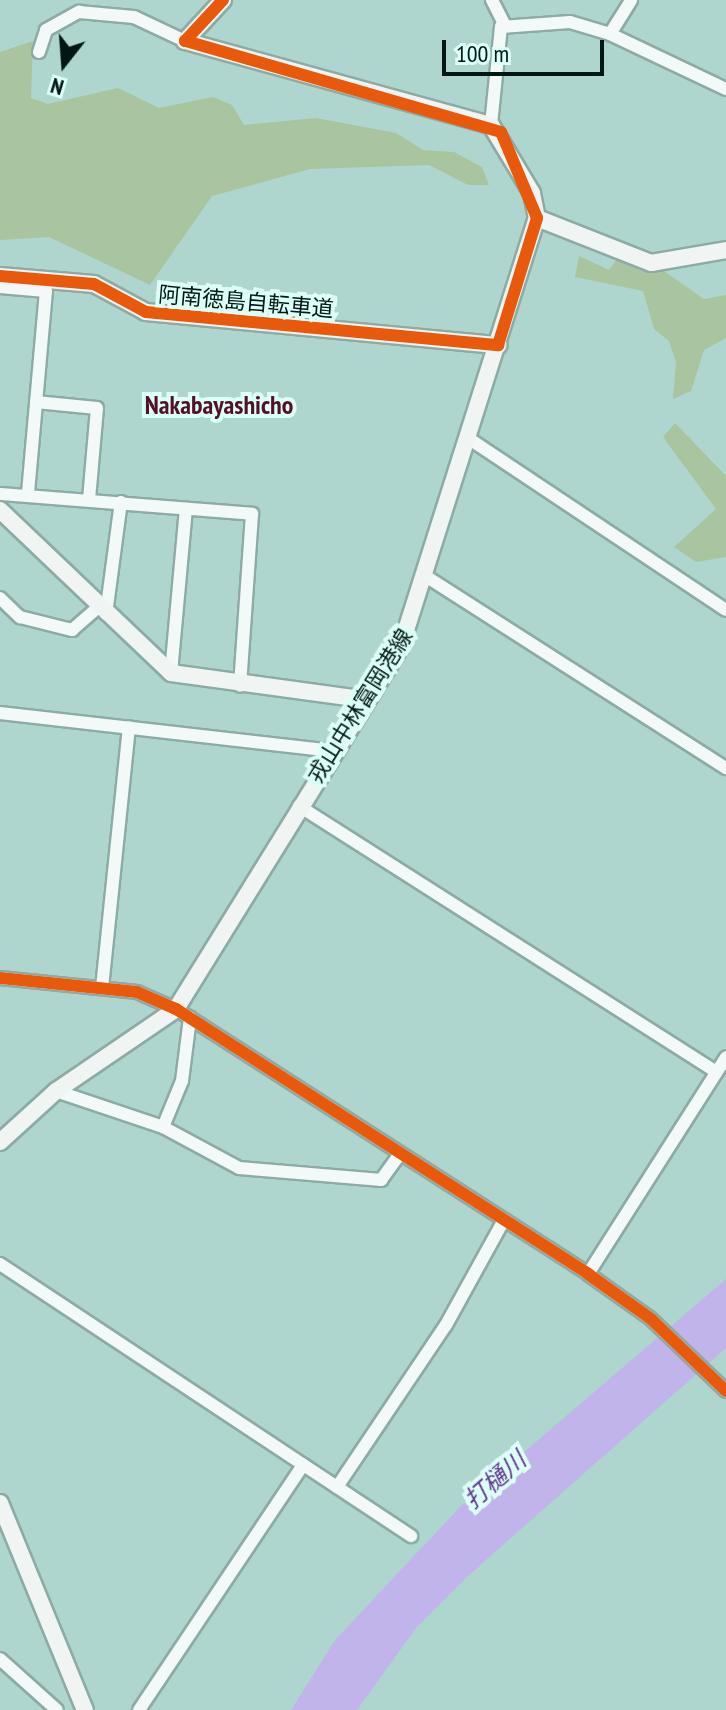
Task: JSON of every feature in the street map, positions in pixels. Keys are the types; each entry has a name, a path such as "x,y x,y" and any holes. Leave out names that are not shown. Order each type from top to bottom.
{"main road":[{"path":"223,0 185,41 491,125 525,180 537,218 651,263 726,250"},
{"name":"戎山中林富岡港線","path":"0,1142 56,1091 183,1014 331,751 362,699 401,646 427,577 471,440 537,218"},
{"name":"阿南徳島自転車道","path":"0,276 94,284 146,312 498,345"},
{"path":"0,510 171,673 240,686 362,699"},
{"path":"0,1503 85,1710"}],"street":[{"path":"492,0 505,25"},
{"path":"610,34 631,0"},
{"path":"39,52 46,30 79,12 134,17 185,41"},
{"path":"505,25 570,22 610,34 726,89"},
{"path":"491,125 496,38 505,25"},
{"path":"0,287 46,291 28,493"},
{"path":"36,402 97,408 89,499"},
{"path":"471,440 726,610"},
{"path":"0,494 28,493 252,514 240,686"},
{"path":"0,598 20,617 72,630 102,610 121,502"},
{"path":"171,673 186,509"},
{"path":"427,577 726,768"},
{"path":"0,713 331,751"},
{"path":"102,988 129,727"},
{"path":"299,806 716,1072"},
{"path":"0,978 137,992 183,1014 588,1274 656,1324 709,1379 726,1391"},
{"path":"163,1127 182,1081 183,1014"},
{"path":"588,1274 726,1057"},
{"path":"56,1091 163,1127 239,1168 381,1180 400,1154"},
{"path":"337,1487 446,1325 504,1220"},
{"path":"0,1264 411,1536"},
{"path":"139,1710 303,1465"},
{"path":"0,1659 57,1710"}],"green space":[{"path":"33,41 31,98 48,104 118,88 159,108 213,97 232,105 244,125 316,118 396,133 423,150 454,152 482,167 489,185 468,185 429,165 310,169 212,196 150,285 49,237 0,240 0,52"},
{"path":"579,256 609,270 617,259 661,269 704,299 726,295 726,338 704,350 691,391 673,399 676,362 669,341 654,329 643,291 575,277"},
{"path":"675,423 726,476 726,557 696,562 674,547 716,509 663,437"}],"water":[{"name":"打樋川","path":"726,1279 726,1348 469,1575 416,1628 357,1710 291,1710 335,1640 461,1506"}],"cycle path":[{"path":"0,276 94,284 146,312 498,345 537,218 501,132 185,41 223,0"},
{"path":"0,978 137,992 176,1009 588,1274 651,1319 726,1391"}],"district":[{"name":"Nakabayashicho","path":"219,405"}]}
